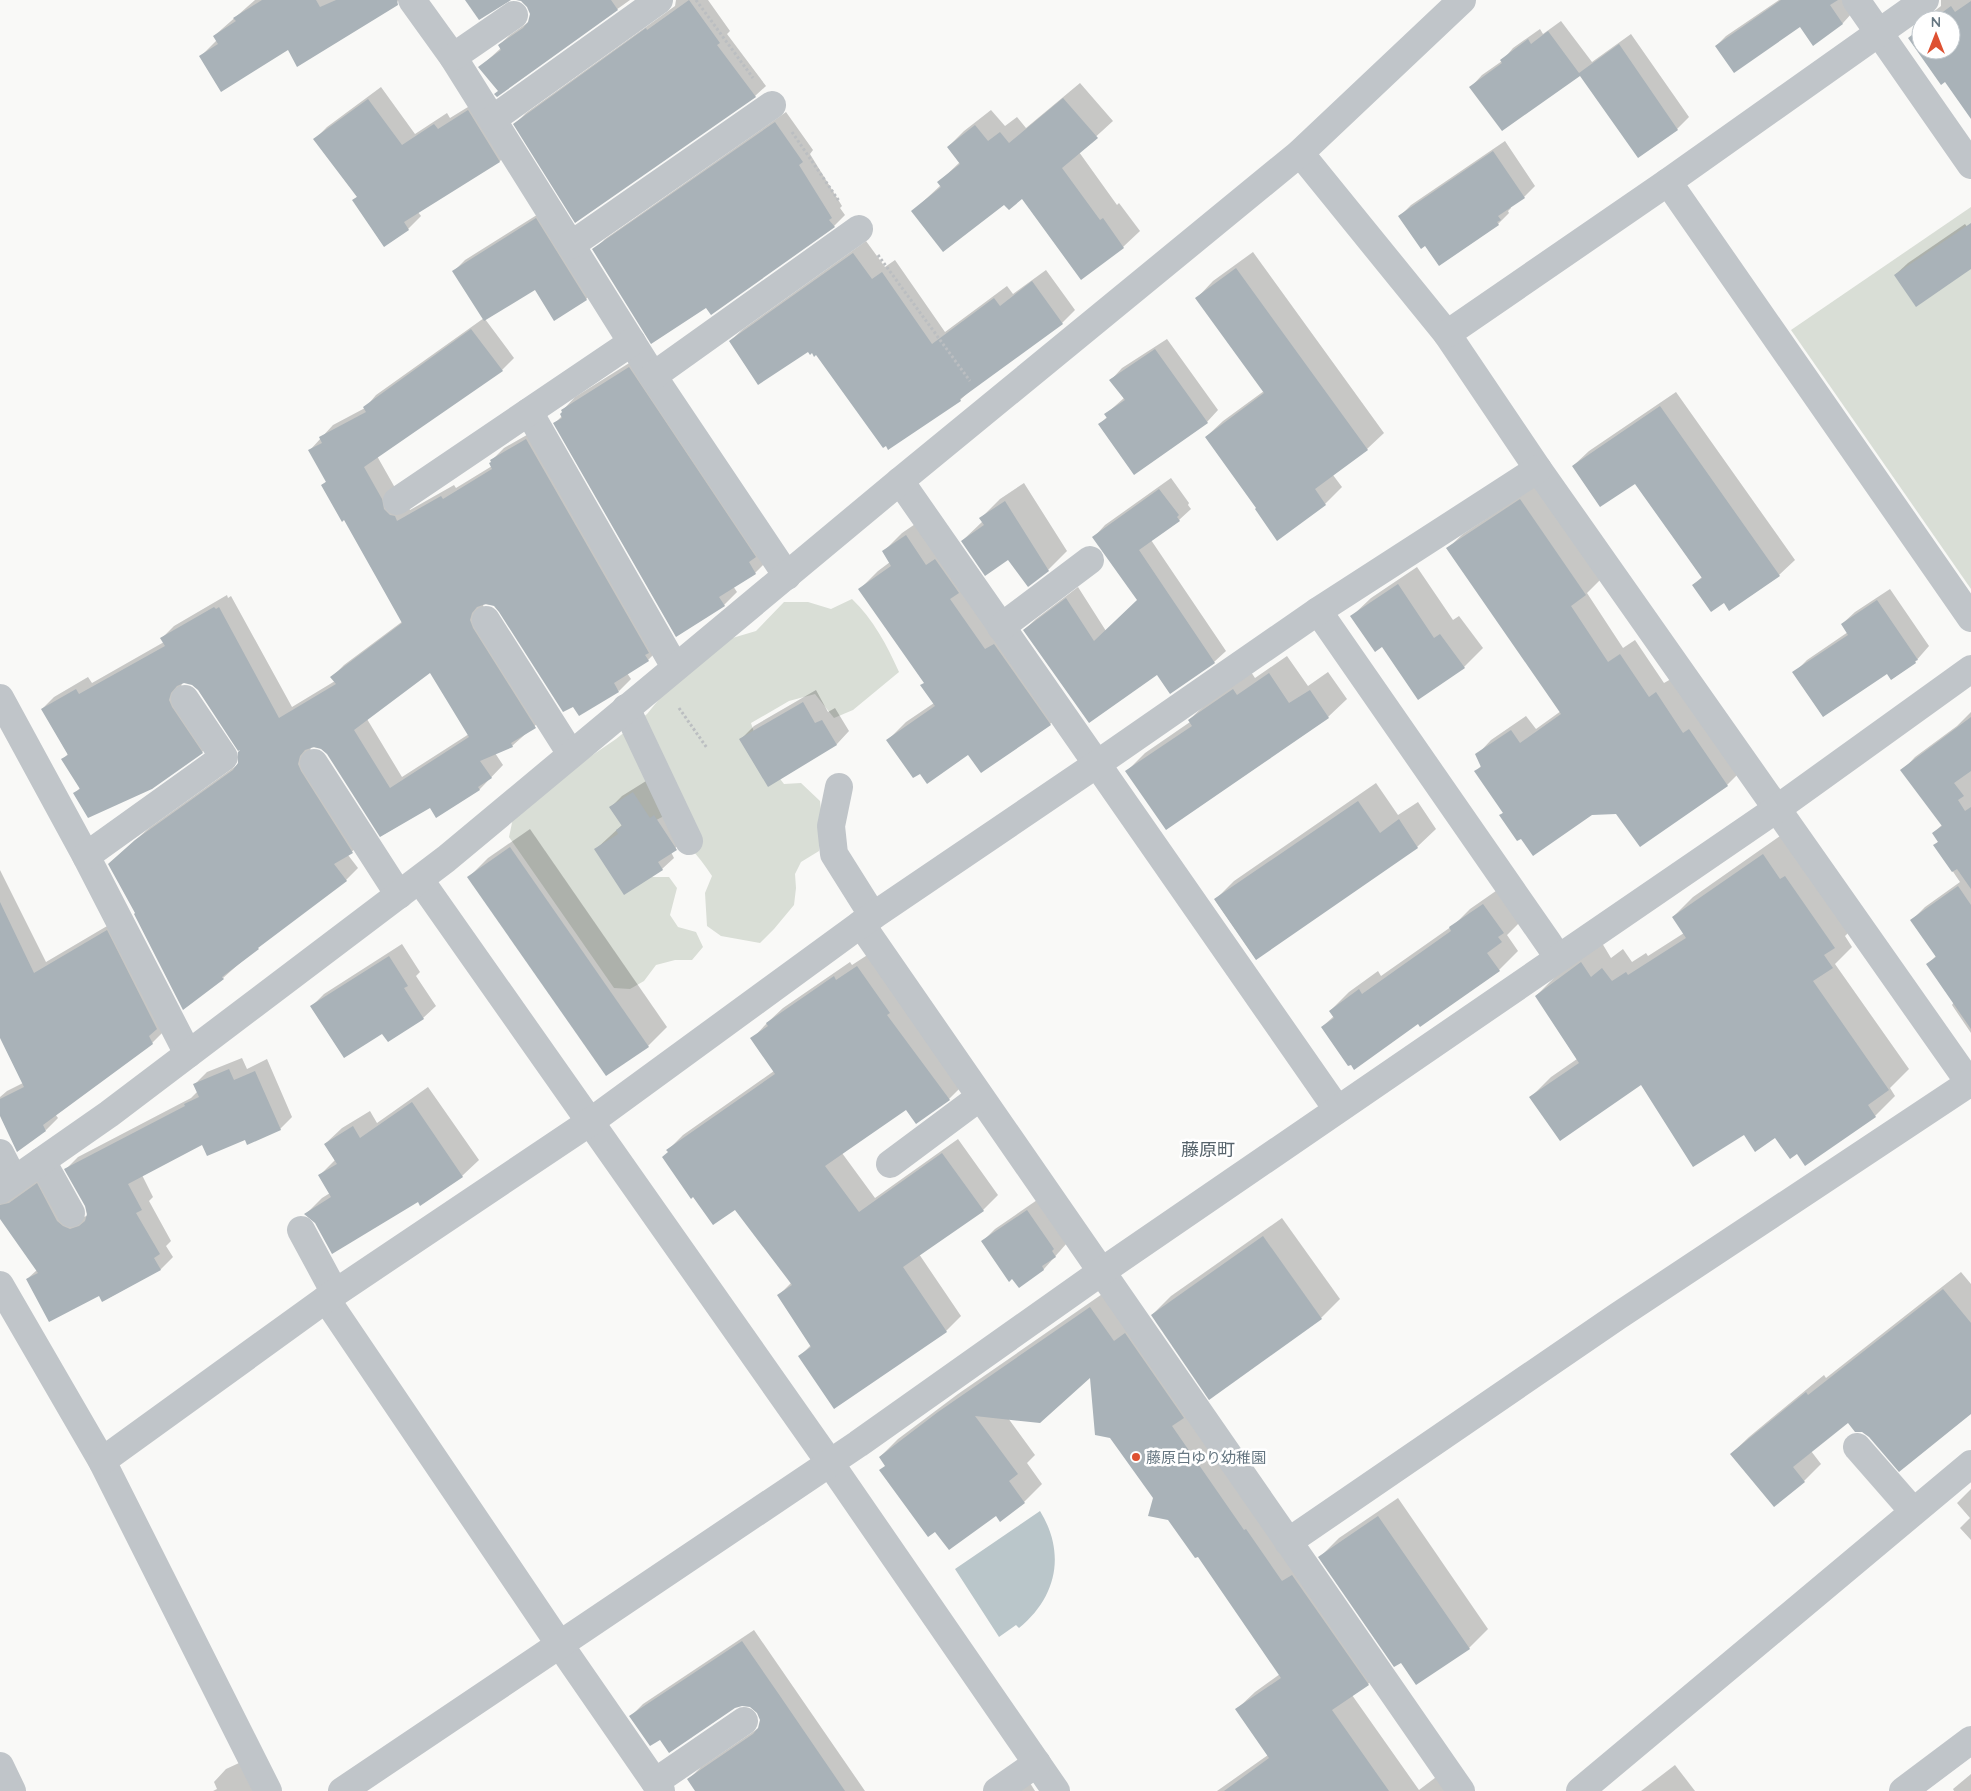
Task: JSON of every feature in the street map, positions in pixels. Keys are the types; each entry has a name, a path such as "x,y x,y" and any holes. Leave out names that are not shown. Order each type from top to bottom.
{"street":[{"path":"412,0 453,57 653,376 788,576"},
{"path":"492,120 659,0"},
{"path":"0,1153 7,1185 109,1114 410,887 1300,153 1462,0"},
{"path":"1856,0 1971,165"},
{"path":"1448,334 1668,182 1925,0"},
{"path":"453,57 514,15"},
{"path":"571,246 772,105"},
{"path":"1288,1542 1626,1310 1971,1083 1538,469 1448,334 1300,153"},
{"path":"1668,182 1971,618"},
{"path":"653,376 859,229"},
{"path":"397,501 632,342"},
{"path":"529,412 668,674"},
{"path":"102,1461 331,1296 590,1122 867,920 1318,611 1538,469"},
{"path":"900,481 1337,1109"},
{"path":"1001,627 1090,560"},
{"path":"1318,611 1558,958"},
{"path":"486,620 571,754"},
{"path":"342,1791 830,1463 1101,1272 1778,808 1971,669"},
{"path":"0,698 86,856 188,1054"},
{"path":"86,856 224,757 184,699"},
{"path":"626,708 690,840"},
{"path":"314,763 590,1122 830,1463 1056,1791"},
{"path":"840,787 831,826 834,854 867,920 980,1097 1460,1791"},
{"path":"890,1164 980,1097"},
{"path":"42,1161 71,1214"},
{"path":"301,1230 331,1296 560,1645 658,1787 744,1721"},
{"path":"0,1285 102,1461 268,1791"},
{"path":"1858,1447 1913,1511"},
{"path":"1580,1791 1971,1464"},
{"path":"1903,1791 1971,1740"},
{"path":"997,1791 1037,1763"}],"path":[{"path":"668,674 707,748"}],"shaded area":[{"path":"1971,207 1971,589 1791,330"},
{"path":"852,599 867,615 879,633 899,672 853,710 834,718 815,694 789,701 751,723 761,754 784,784 801,783 820,801 822,819 819,851 801,862 795,874 794,905 760,943 721,936 707,926 705,893 712,876 664,816 606,846 623,877 669,877 677,888 670,915 678,927 696,932 703,947 692,960 675,960 656,965 644,981 630,989 614,988 509,837 513,818 559,778 616,739 647,714 665,692 729,639 756,631 784,602 808,602 831,609"},
{"path":"1040,1511 1053,1543 1055,1558 1054,1574 1042,1603 1032,1616 1019,1628 1016,1625 999,1637 955,1569"}],"building":[{"path":"262,0 316,0 320,7 336,0 397,0 398,5 297,67 288,50 221,92 199,56 218,44 213,36 236,21 233,18"},
{"path":"465,0 511,0 479,20"},
{"path":"516,0 611,0 618,10 497,97 494,94 498,91 478,67 501,50 498,45 523,28 528,22 530,14 527,7 521,1"},
{"path":"689,0 720,43 717,45 756,97 575,223 513,124 646,28 647,30"},
{"path":"1781,0 1838,0 1830,5 1843,24 1813,46 1800,27 1734,73 1715,46"},
{"path":"1971,1 1971,119 1945,82 1941,85 1923,60 1961,60 1961,10 1958,10"},
{"path":"1951,6 1954,10 1946,10"},
{"path":"1548,31 1579,73 1619,44 1678,130 1638,158 1580,76 1502,131 1469,87 1502,63 1500,60 1528,39 1531,44"},
{"path":"1063,98 1098,138 1062,168 1100,220 1103,218 1124,248 1081,280 1022,199 1009,210 1004,205 943,252 911,211 941,187 937,182 960,164 947,147 975,125 988,141 1000,132 1009,143"},
{"path":"368,99 402,145 434,124 438,129 468,110 500,162 404,222 409,230 384,247 352,200 357,197 313,139"},
{"path":"775,122 803,162 799,165 832,218 829,220 835,227 711,315 706,308 651,344 592,249"},
{"path":"1493,151 1525,198 1498,216 1501,220 1497,222 1499,225 1439,266 1425,246 1421,249 1398,216"},
{"path":"536,218 587,300 554,321 535,290 484,321 452,271"},
{"path":"1971,223 1971,269 1916,307 1894,275"},
{"path":"853,253 872,279 882,272 932,344 994,298 1000,306 1032,281 1063,324 960,399 961,401 888,450 886,446 883,448 816,355 814,357 812,353 810,355 808,352 758,385 729,341"},
{"path":"1236,268 1368,450 1315,489 1326,505 1277,541 1256,508 1205,437 1264,393 1195,298"},
{"path":"471,329 503,371 364,467 382,499 384,509 390,515 395,516 397,521 441,496 443,499 492,469 489,463 491,462 490,460 526,439 649,653 645,655 649,661 614,683 619,692 579,716 573,707 563,712 499,612 494,606 486,604 477,607 472,613 470,620 473,628 536,728 511,743 513,747 480,761 492,778 478,787 480,790 436,818 430,808 380,837 327,754 321,749 314,747 305,750 300,756 298,764 301,771 353,853 334,864 347,881 258,948 222,977 224,979 183,1010 135,913 108,864 135,840 233,770 238,763 238,752 240,750 238,751 198,690 192,685 184,683 177,686 171,693 169,700 203,753 152,789 88,818 73,793 80,789 61,759 68,755 41,709 76,689 79,694 165,646 160,638 214,607 216,609 219,607 279,718 336,684 330,677 402,623 344,520 342,522 321,485 326,482 308,450 322,443 319,437 366,412 363,407","holes":["430,673 469,737 390,788 354,730"]},
{"path":"1155,349 1208,423 1134,475 1098,424 1107,418 1104,414 1125,400 1109,380"},
{"path":"629,367 756,557 749,562 756,574 719,597 725,606 676,637 553,423 562,418 561,410"},
{"path":"1660,406 1780,576 1729,611 1724,603 1711,612 1692,585 1702,578 1635,484 1600,507 1572,466"},
{"path":"1159,489 1179,515 1177,517 1180,521 1139,550 1215,663 1170,694 1157,675 1089,723 1023,630 1066,598 1094,641 1137,600 1092,537"},
{"path":"1520,499 1586,595 1571,606 1608,662 1620,654 1649,697 1656,692 1683,733 1689,729 1728,786 1640,847 1616,814 1592,815 1533,856 1521,839 1517,841 1499,815 1503,813 1474,771 1481,767 1475,754 1511,730 1520,743 1561,714 1446,548"},
{"path":"1005,501 1049,571 1028,587 1008,560 985,576 961,541 984,525 979,518"},
{"path":"906,535 926,565 935,559 959,593 950,599 985,649 994,644 1051,725 981,773 968,755 927,784 920,774 913,778 886,740 935,706 920,685 924,683 858,589 891,566 882,551"},
{"path":"1398,584 1434,638 1440,634 1465,668 1418,700 1382,647 1375,652 1350,616"},
{"path":"1877,600 1918,660 1891,680 1887,674 1823,717 1792,672 1848,635 1841,624"},
{"path":"1269,673 1289,703 1310,690 1329,718 1166,830 1125,771 1192,726 1188,720 1233,689 1237,695"},
{"path":"803,702 815,723 822,720 837,745 768,787 739,739"},
{"path":"1971,717 1971,771 1954,783 1964,796 1958,800 1965,811 1971,807 1971,889 1957,869 1952,872 1933,845 1938,842 1932,833 1942,826 1900,770"},
{"path":"633,792 650,818 654,815 677,850 658,862 663,870 624,895 594,849 618,834 616,830 622,826 609,807"},
{"path":"1358,801 1380,833 1399,819 1418,848 1256,960 1214,899"},
{"path":"510,847 649,1047 606,1076 467,877"},
{"path":"1763,854 1780,879 1785,876 1835,948 1824,955 1833,968 1813,981 1889,1090 1868,1105 1876,1117 1805,1166 1797,1154 1790,1159 1775,1138 1755,1152 1744,1135 1693,1167 1641,1085 1560,1141 1529,1097 1579,1063 1535,996 1581,962 1591,977 1602,968 1612,981 1626,972 1628,975 1686,938 1672,917"},
{"path":"1958,886 1971,905 1971,1029 1926,964 1936,957 1910,920"},
{"path":"0,902 34,973 107,930 157,1029 149,1036 153,1044 43,1125 46,1131 17,1152 0,1116 0,1099 24,1087 0,1038"},
{"path":"1483,904 1504,933 1498,937 1502,942 1487,953 1500,971 1420,1027 1418,1024 1354,1070 1351,1065 1348,1066 1321,1027 1334,1018 1329,1011 1359,989 1362,994 1451,931 1449,927"},
{"path":"389,956 408,986 404,988 424,1019 388,1042 382,1034 344,1058 310,1006"},
{"path":"857,966 890,1013 887,1015 950,1100 916,1124 906,1110 825,1166 859,1212 942,1153 984,1211 903,1267 947,1332 834,1409 798,1356 811,1347 777,1295 792,1285 735,1210 713,1225 693,1197 691,1199 662,1157 668,1152 666,1150 775,1074 750,1038 768,1026 766,1023 834,976 836,980"},
{"path":"229,1069 234,1080 255,1071 281,1130 247,1145 245,1140 207,1156 202,1145 128,1184 142,1210 136,1213 160,1254 154,1258 161,1270 102,1302 99,1296 49,1322 26,1279 38,1273 0,1219 0,1205 9,1203 37,1183 57,1221 70,1229 79,1226 85,1221 87,1214 85,1206 64,1169 185,1106 184,1104 199,1097 193,1084"},
{"path":"412,1102 463,1177 420,1206 418,1202 332,1254 315,1223 304,1214 331,1197 318,1175 337,1164 324,1144 353,1126 360,1138"},
{"path":"1027,1210 1054,1249 1052,1251 1056,1257 1042,1266 1044,1270 1019,1288 1012,1279 1009,1282 981,1241"},
{"path":"1263,1236 1322,1319 1209,1400 1151,1315"},
{"path":"1943,1289 1971,1323 1971,1414 1899,1472 1869,1437 1862,1432 1855,1432 1848,1423 1793,1467 1805,1482 1774,1507 1730,1454 1806,1392 1808,1395"},
{"path":"1090,1307 1114,1341 1125,1333 1184,1418 1172,1426 1244,1530 1246,1529 1282,1581 1292,1575 1369,1685 1332,1710 1389,1791 1224,1791 1269,1758 1235,1709 1281,1678 1198,1557 1195,1558 1168,1520 1148,1516 1153,1498 1110,1438 1095,1435 1090,1378 1040,1423 975,1416 1018,1474 1009,1481 1025,1503 1000,1522 996,1516 949,1550 935,1532 928,1537 879,1470 885,1466 879,1457 938,1412"},
{"path":"1378,1516 1470,1649 1416,1685 1401,1663 1394,1667 1318,1557"},
{"path":"742,1641 845,1791 695,1791 687,1779 753,1734 758,1728 760,1720 757,1713 750,1707 742,1706 735,1708 669,1753 660,1740 650,1746 629,1716"}],"place":[{"name":"藤原白ゆり幼稚園","path":"1136,1457"}],"district":[{"name":"藤原町","path":"1208,1149"}]}
